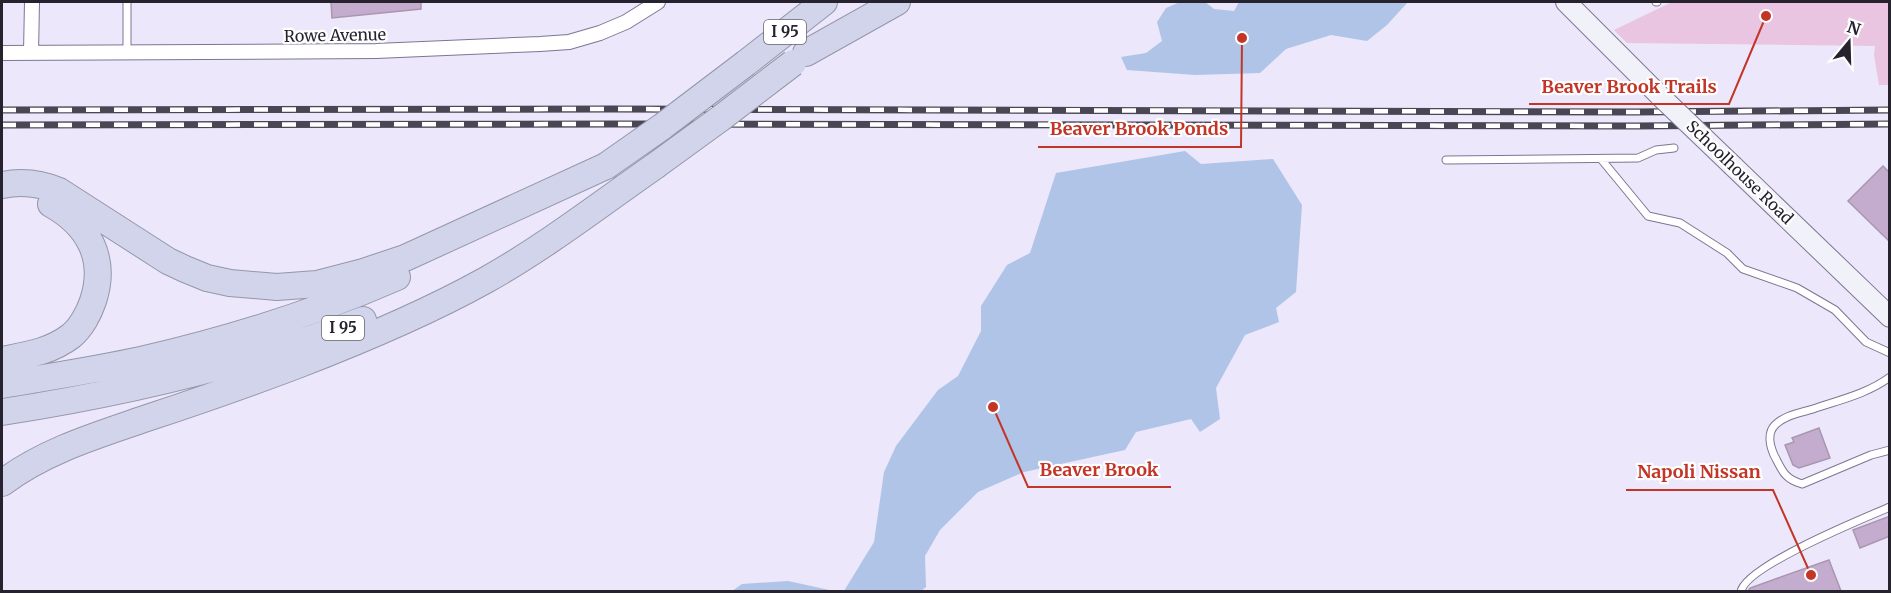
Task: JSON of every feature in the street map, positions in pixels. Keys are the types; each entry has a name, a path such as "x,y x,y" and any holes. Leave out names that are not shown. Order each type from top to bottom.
{"highway":[{"path":"793,27 818,2"},
{"name":"I 95","path":"2,385 150,358 248,331 335,302 431,262 521,217 606,166 663,126 824,2"},
{"name":"I 95","path":"2,412 91,398 192,375 291,346 388,310 481,268 573,218 655,166 874,2"},
{"path":"800,58 897,2"},
{"path":"2,185 29,183 45,185 59,191 168,261 207,278 230,283 277,287 317,284 405,258 606,166"},
{"path":"2,483 24,467 48,455 287,369 440,305 487,280 531,252 655,166"},
{"path":"2,199 31,197 48,202 67,213 79,224 88,238 95,253 98,278 91,309 73,335 49,350 2,360"}],"main road":[{"name":"Schoolhouse Road","path":"1566,2 1660,96 1890,317"}],"street":[{"path":"31,53 32,2"},
{"name":"Rowe Avenue","path":"2,53 376,51 569,42 626,22 658,2"}],"lane":[{"path":"127,2 128,53"},
{"path":"1446,160 1638,158 1656,150 1674,148"},
{"path":"1601,159 1648,216 1680,223 1726,253 1743,269 1797,288 1835,310 1866,342 1890,353"},
{"path":"1890,378 1864,392 1788,417 1774,426 1770,448 1786,476 1792,481 1802,483 1871,455 1890,450"},
{"path":"1741,591 1742,585 1765,567 1828,533 1890,507"}],"shaded area":[{"path":"1672,2 1889,2 1889,85 1879,85 1874,55 1875,46 1627,43 1614,30"}],"water":[{"path":"1180,2 1205,2 1214,9 1234,11 1239,2 1408,2 1387,25 1367,41 1331,35 1286,49 1260,73 1195,75 1127,70 1121,57 1146,53 1162,41 1157,22 1166,8"},
{"path":"1185,151 1201,164 1273,159 1302,205 1296,292 1276,308 1279,322 1245,335 1216,388 1220,419 1200,432 1191,419 1136,432 1125,450 1024,472 978,492 940,530 925,556 926,587 921,591 844,591 874,542 884,472 896,446 938,390 958,376 981,331 981,306 1007,265 1030,253 1056,173"},
{"path":"788,581 834,591 732,591 742,584"}],"building":[{"path":"331,2 421,2 421,9 332,18"},
{"path":"1883,166 1890,173 1890,242 1848,201"},
{"path":"1819,428 1830,458 1799,468 1793,465 1785,445 1794,442 1792,438"},
{"path":"1890,516 1890,536 1860,548 1853,530"},
{"path":"1829,560 1841,591 1748,591 1750,588"}],"railway":[{"path":"2,110 1635,112 1890,110"},
{"path":"2,125 1635,126 1890,124"}],"place":[{"name":"Beaver Brook Trails","path":"1766,16"},
{"name":"Beaver Brook Ponds","path":"1242,38"},
{"name":"Beaver Brook","path":"993,407"},
{"name":"Napoli Nissan","path":"1811,575"}]}
